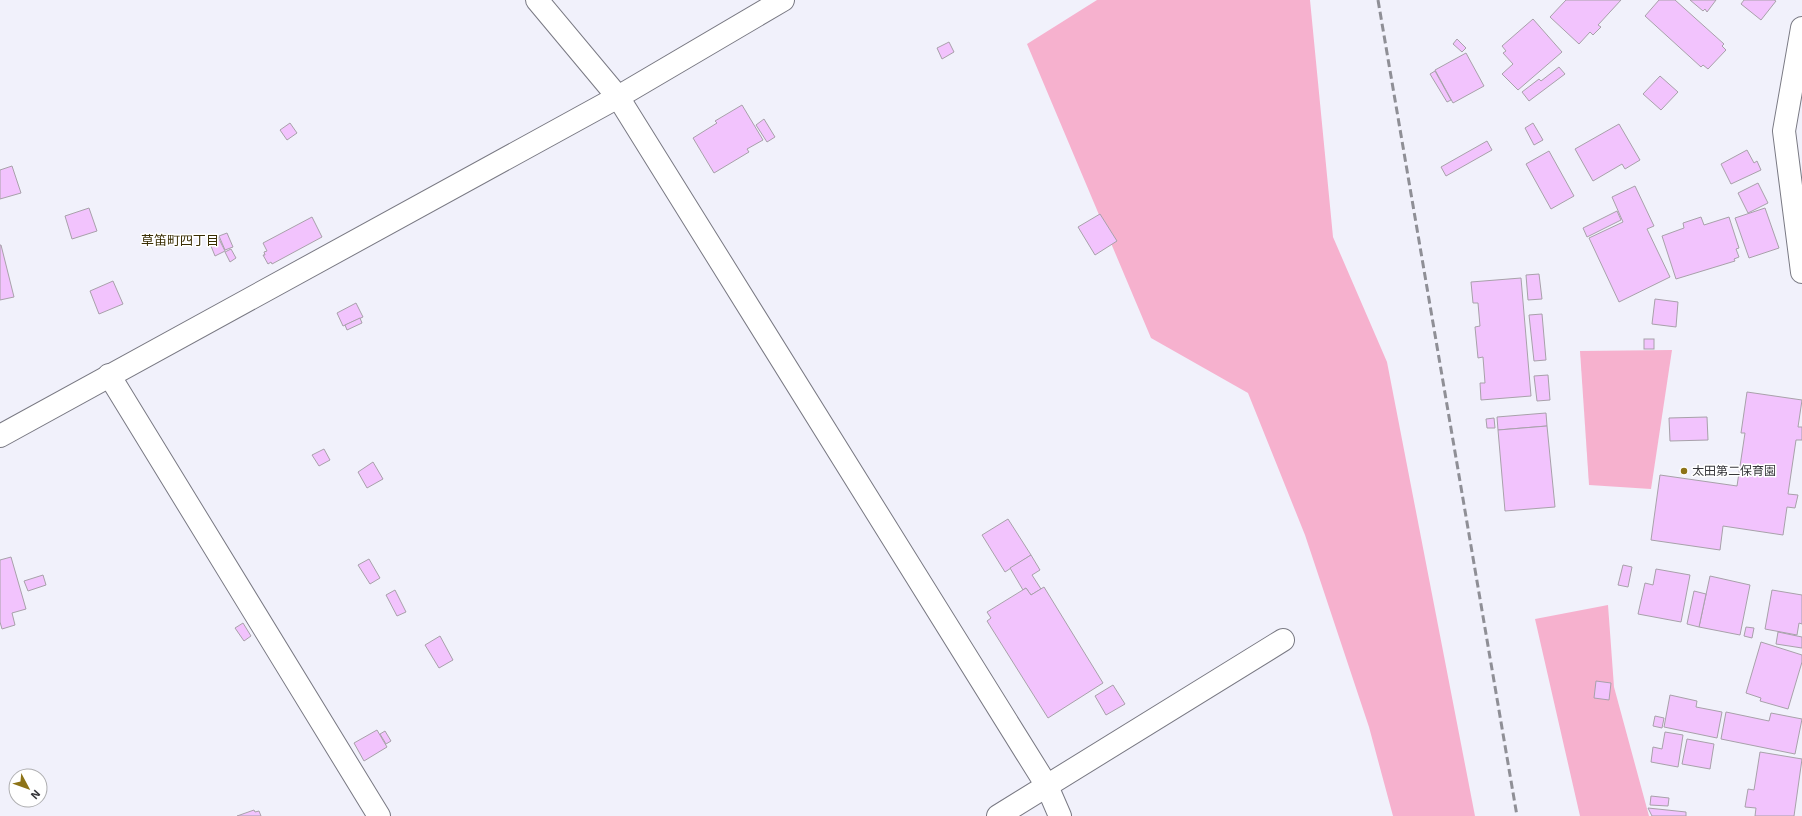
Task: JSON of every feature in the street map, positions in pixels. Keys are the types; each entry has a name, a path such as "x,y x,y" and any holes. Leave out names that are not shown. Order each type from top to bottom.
{"street":[{"path":"537,0 618,97 1047,786 1060,816"},
{"path":"0,436 618,97 783,0"},
{"path":"1802,28 1784,132 1802,272"},
{"path":"109,375 379,816"},
{"path":"998,816 1283,640"}],"shaded area":[{"path":"1097,0 1310,0 1333,237 1387,362 1475,816 1393,816 1369,727 1305,535 1248,393 1151,338 1027,44"},
{"path":"1672,350 1651,489 1589,485 1580,351"},
{"path":"1608,605 1614,687 1649,816 1580,816 1535,619"}],"building":[{"path":"1566,0 1621,0 1598,25 1601,27 1593,35 1590,32 1579,44 1550,17"},
{"path":"1659,0 1675,0 1724,44 1722,46 1726,50 1708,69 1703,65 1701,67 1645,16"},
{"path":"1690,0 1716,0 1707,12 1705,9 1703,11"},
{"path":"1744,0 1776,1 1761,20 1741,4"},
{"path":"1533,19 1562,52 1518,90 1502,74 1513,64 1503,53 1506,51 1502,46"},
{"path":"1457,39 1466,48 1462,52 1453,44"},
{"path":"949,42 954,52 942,59 937,48"},
{"path":"1466,53 1484,86 1453,103 1435,70"},
{"path":"1559,67 1565,74 1529,101 1522,92 1539,79 1541,81"},
{"path":"1435,71 1451,100 1447,102 1430,74"},
{"path":"1660,76 1678,92 1661,110 1643,94"},
{"path":"742,105 763,140 747,149 749,152 714,173 693,138 717,123 715,121"},
{"path":"764,119 775,137 767,142 756,125"},
{"path":"290,123 297,133 287,140 280,130"},
{"path":"1533,123 1543,140 1534,145 1525,128"},
{"path":"1619,124 1640,160 1625,169 1622,164 1593,181 1575,149"},
{"path":"1487,141 1492,150 1446,176 1441,167"},
{"path":"1747,150 1754,163 1757,161 1761,170 1731,184 1721,164"},
{"path":"1549,151 1574,196 1551,209 1526,164"},
{"path":"12,166 21,193 0,199 0,170"},
{"path":"1758,183 1768,203 1748,213 1738,193"},
{"path":"1635,186 1654,226 1647,229 1670,277 1619,302 1589,238 1623,222 1612,197"},
{"path":"89,208 97,231 72,239 65,216"},
{"path":"1765,208 1779,248 1749,258 1735,218"},
{"path":"1617,211 1621,220 1587,237 1583,228"},
{"path":"1100,214 1117,241 1095,255 1078,227"},
{"path":"312,217 322,237 272,264 271,262 268,264 263,255 265,255 264,252 267,251 263,243"},
{"path":"1701,217 1704,225 1729,217 1739,248 1736,249 1739,257 1734,259 1735,261 1676,279 1662,236 1684,228 1683,223"},
{"path":"227,233 233,247 225,250 219,236"},
{"path":"218,237 225,251 215,256 209,241"},
{"path":"0,245 14,297 0,300"},
{"path":"231,249 236,258 230,262 225,252"},
{"path":"1539,274 1542,299 1528,300 1526,275"},
{"path":"1521,278 1531,396 1481,400 1480,383 1485,383 1483,357 1478,358 1475,327 1480,326 1478,303 1473,303 1471,282"},
{"path":"113,281 123,304 99,314 90,291"},
{"path":"1655,299 1678,302 1676,327 1652,324"},
{"path":"356,303 363,317 343,326 337,313"},
{"path":"1542,314 1546,360 1534,361 1529,315"},
{"path":"360,318 362,323 347,330 345,325"},
{"path":"1644,339 1654,339 1654,349 1644,349"},
{"path":"1548,375 1550,400 1537,401 1534,376"},
{"path":"1747,392 1802,400 1798,427 1802,427 1802,440 1796,440 1788,494 1798,495 1795,508 1787,507 1783,535 1723,526 1720,550 1651,540 1660,475 1737,486 1745,433 1741,433"},
{"path":"1546,413 1547,426 1498,430 1497,417"},
{"path":"1707,417 1708,440 1670,441 1669,418"},
{"path":"1494,418 1495,428 1487,428 1486,419"},
{"path":"1547,426 1555,507 1505,511 1498,430"},
{"path":"324,449 330,460 319,466 312,455"},
{"path":"373,462 383,479 367,488 358,472"},
{"path":"1008,519 1031,555 1005,572 982,535"},
{"path":"1031,555 1040,570 1032,575 1041,589 1031,595 1026,588 1023,590 1010,568"},
{"path":"11,557 26,609 12,613 15,625 2,629 0,622 0,560"},
{"path":"369,559 380,578 370,584 358,565"},
{"path":"1623,565 1632,567 1628,587 1618,585"},
{"path":"1656,569 1690,575 1681,622 1638,614 1645,583 1653,585"},
{"path":"43,575 46,585 28,591 24,581"},
{"path":"1710,576 1750,585 1740,635 1699,627"},
{"path":"1044,587 1103,683 1048,718 987,621 991,618 987,612 1026,588 1031,595"},
{"path":"395,590 406,612 397,616 386,595"},
{"path":"1772,590 1802,595 1802,624 1799,623 1797,635 1765,629"},
{"path":"1694,591 1706,594 1699,627 1687,624"},
{"path":"243,623 251,636 244,641 235,628"},
{"path":"1746,627 1754,628 1752,638 1744,636"},
{"path":"1778,632 1802,637 1802,648 1776,644"},
{"path":"440,636 453,660 439,668 425,645"},
{"path":"1761,642 1802,655 1802,662 1788,709 1760,701 1761,698 1746,693"},
{"path":"1596,681 1611,683 1609,700 1594,698"},
{"path":"1113,685 1125,704 1106,715 1095,696"},
{"path":"1670,695 1697,701 1696,707 1722,712 1717,738 1664,727"},
{"path":"1726,712 1769,721 1771,713 1802,719 1795,754 1721,739"},
{"path":"1655,716 1664,718 1662,728 1653,726"},
{"path":"377,730 387,747 364,761 354,743"},
{"path":"385,731 391,741 386,744 380,734"},
{"path":"1665,732 1683,735 1678,767 1651,762 1653,747 1662,749"},
{"path":"1687,739 1714,744 1710,769 1682,764"},
{"path":"1760,752 1802,759 1794,816 1755,816 1756,808 1745,807 1748,789 1754,790"},
{"path":"1651,796 1669,798 1668,806 1650,805"},
{"path":"1648,808 1686,812 1686,816 1652,816"},
{"path":"254,810 255,812 259,811 261,816 237,816"}],"railway":[{"path":"1378,0 1517,816"}],"place":[{"name":"太田第二保育園","path":"1684,471"}],"district":[{"name":"草笛町四丁目","path":"180,240"}]}
